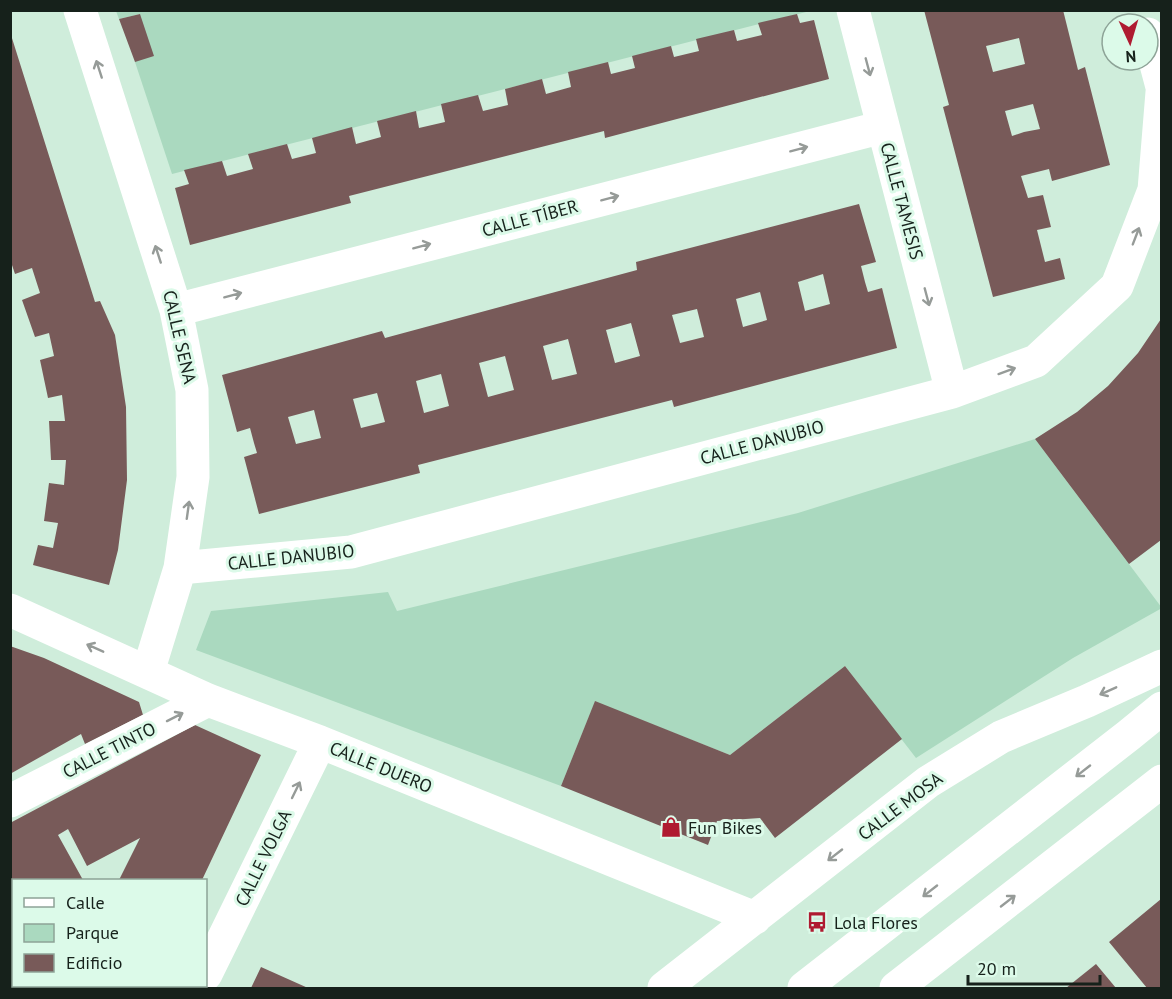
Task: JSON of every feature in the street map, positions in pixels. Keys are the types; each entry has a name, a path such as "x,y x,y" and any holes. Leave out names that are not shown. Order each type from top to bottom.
{"street":[{"name":"CALLE SENA","path":"80,10 176,310 192,390 193,477 180,568 148,672"},
{"name":"CALLE TAMESIS","path":"853,10 952,392"},
{"name":"CALLE DANUBIO","path":"180,568 351,552 952,392 1036,361 1117,286 1154,190 1161,89 1157,72"},
{"name":"CALLE TÍBER","path":"176,310 883,127"},
{"name":"CALLE DUERO","path":"10,610 208,700 320,742 754,918"},
{"name":"CALLE MOSA","path":"664,988 937,776 1001,737 1161,666"},
{"name":"CALLE TINTO","path":"10,801 208,700"},
{"path":"804,988 1161,708"},
{"name":"CALLE VOLGA","path":"207,972 320,742"},
{"path":"896,988 1161,781"}],"green space":[{"path":"116,11 810,11 172,174 135,62 140,14 119,19"},
{"path":"1035,439 1162,608 1073,658 916,758 845,666 730,755 595,702 561,786 196,650 211,611 388,592 397,611 798,513"}],"building":[{"path":"924,10 1063,10 1078,70 1085,67 1110,165 1052,181 1049,169 1021,176 1028,198 1043,195 1051,227 1037,230 1045,262 1060,258 1065,279 993,297 943,107 949,105","holes":["1019,38 1025,64 993,72 986,46","1033,104 1040,129 1012,136 1005,111"]},
{"path":"140,14 154,56 135,62 119,19"},
{"path":"797,14 800,23 814,20 829,79 605,138 604,131 349,196 351,203 190,245 175,188 189,184 184,170 222,161 227,176 253,169 248,154 287,144 292,159 316,153 312,138 352,127 356,144 381,137 377,121 416,111 419,128 445,122 441,104 478,95 483,111 508,105 505,89 542,79 546,94 571,87 568,72 608,62 611,74 635,68 632,56 671,46 674,57 699,51 696,39 734,30 737,41 762,35 758,23"},
{"path":"11,35 95,302 100,301 115,335 126,407 127,480 118,550 109,585 33,565 38,545 53,548 58,523 44,521 49,483 64,485 66,460 51,460 49,421 65,421 62,395 48,398 40,360 54,356 49,333 35,337 22,300 40,293 32,268 15,274 10,259"},
{"path":"859,204 876,262 861,266 865,282 868,292 882,288 897,348 674,407 672,400 418,465 420,473 259,514 244,457 257,453 250,428 237,432 222,375 382,331 385,338 637,270 636,262","holes":["823,274 830,304 805,311 798,282","760,292 767,320 743,327 736,299","697,309 704,337 680,343 672,315","631,323 640,356 615,363 606,330","568,339 577,374 552,380 543,346","505,356 514,390 488,397 479,363","441,374 449,406 424,413 416,381","377,393 385,422 361,428 353,399","314,410 321,438 296,444 288,417"]},
{"path":"1161,319 1161,540 1129,564 1035,439 1077,412 1108,386 1138,353"},
{"path":"10,646 44,658 139,702 143,715 85,744 81,734 10,774"},
{"path":"845,666 902,739 775,838 760,818 717,821 708,845 561,786 595,701 730,755"},
{"path":"195,725 261,755 202,879 120,879 140,838 87,866 68,829 58,835 82,879 12,879 12,987 151,988 10,988 10,823"},
{"path":"1161,899 1161,988 1147,988 1109,942"},
{"path":"1096,964 1116,988 1066,988"},
{"path":"261,967 308,988 251,988"}],"place":[{"name":"Fun Bikes","path":"671,827"},
{"name":"Lola Flores","path":"817,922"}]}
